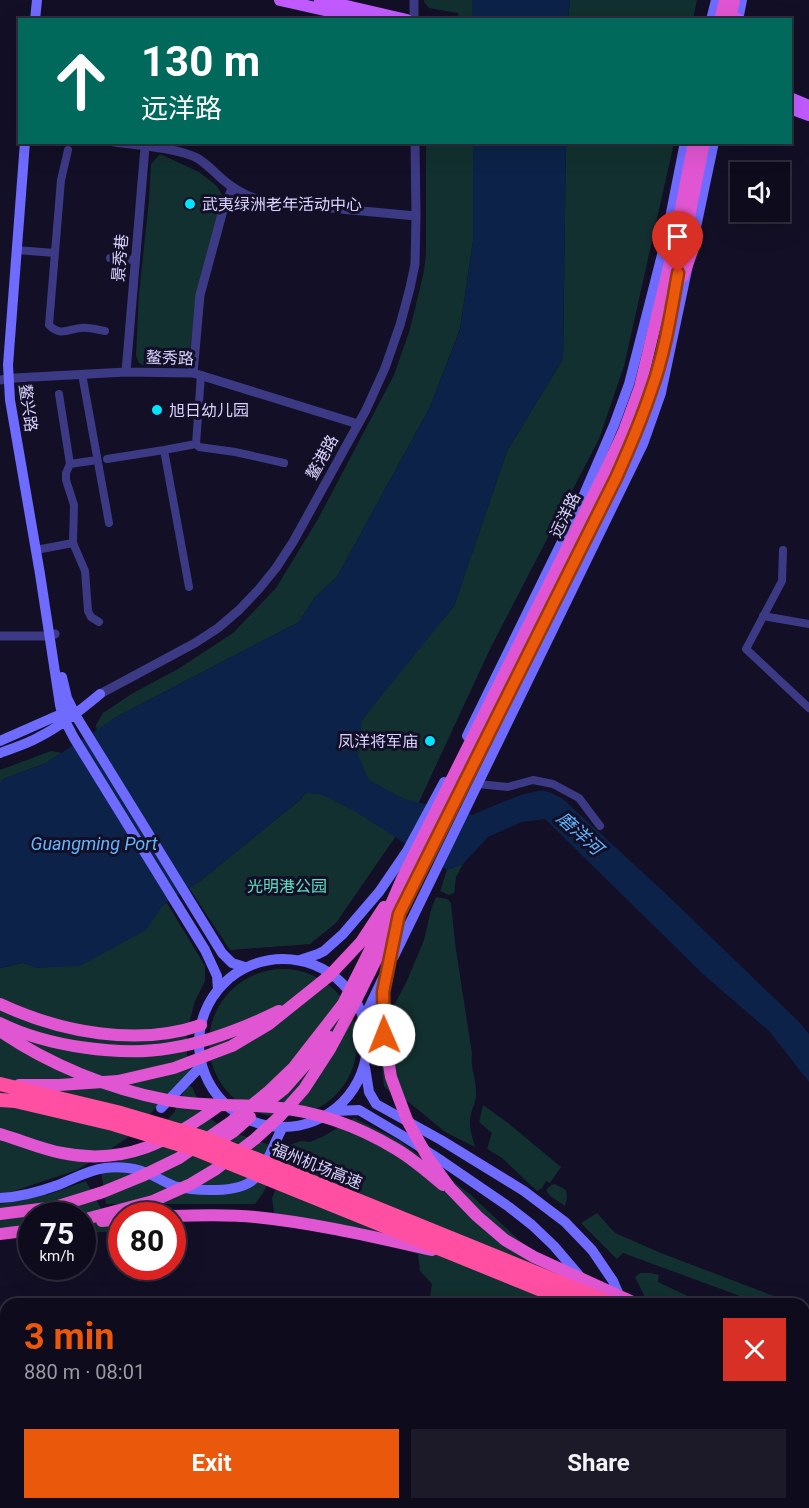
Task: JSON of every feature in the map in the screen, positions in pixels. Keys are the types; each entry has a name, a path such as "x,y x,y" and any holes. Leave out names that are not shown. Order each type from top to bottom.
{"highway":[{"path":"720,18 724,0"},
{"path":"730,18 734,0"},
{"name":"远洋路","path":"399,914 635,436 652,389 666,307 672,254 694,144"},
{"name":"远洋路","path":"402,879 624,431 681,255 704,144"},
{"path":"665,243 666,307"},
{"path":"666,307 692,251"},
{"path":"2,1084 59,1086 118,1081 174,1068 232,1046 269,1024 330,976 361,942 402,879"},
{"path":"0,1214 55,1207 103,1192 142,1176 179,1158 231,1122 268,1092 294,1067 343,1004 379,932 402,879"},
{"path":"96,1217 153,1201 191,1184 216,1169 255,1140 280,1116 304,1089 330,1049 399,914"},
{"path":"399,914 383,992 384,1035 391,1077 407,1120 427,1156 450,1188 466,1205"},
{"path":"0,1023 40,1038 69,1045 116,1050 168,1048 200,1042 231,1032 304,998"},
{"path":"0,1004 45,1022 101,1033 127,1035 177,1032 201,1025"},
{"path":"90,1202 121,1193 161,1176 233,1132 285,1089 353,1006"},
{"path":"0,1031 49,1059 116,1088 182,1103 273,1107 303,1111 332,1119 396,1149 417,1164 505,1240 534,1257 624,1298"},
{"name":"福州机场高速","path":"2,1084 117,1112 202,1137 598,1298"},
{"name":"福州机场高速","path":"0,1100 15,1101 113,1124 197,1150 562,1298"},
{"path":"4,1136 60,1153 88,1157 119,1155 145,1148 170,1137 196,1123 223,1102"},
{"path":"186,1216 254,1216 327,1227 478,1263"},
{"path":"0,1222 18,1219"},
{"path":"0,1234 18,1232"}],"main road":[{"path":"35,18 37,0"},
{"path":"41,18 42,0"},
{"path":"280,0 360,18"},
{"path":"320,0 398,18"},
{"path":"712,18 716,0"},
{"path":"738,18 742,0"},
{"path":"792,99 809,106"},
{"path":"792,109 809,116"},
{"name":"鳌兴路","path":"19,250 25,144"},
{"name":"鳌兴路","path":"31,144 8,379 53,635 59,675 60,705 69,714"},
{"path":"300,960 324,951 343,934 380,892 407,851 452,768 576,513 615,425 629,384 665,243 686,144"},
{"path":"364,1018 644,444 661,393 714,144"},
{"name":"鳌港路","path":"0,753 36,739 100,694"},
{"path":"69,714 85,730 222,953 232,963 245,967"},
{"path":"69,714 74,738 205,950 217,976 218,989"},
{"name":"鳌港路","path":"0,741 69,714"},
{"path":"272,959 300,960 321,967 340,980 354,998 364,1018 367,1033 365,1064 358,1082 347,1098 333,1111 301,1126 266,1126 236,1113 223,1102 210,1085 202,1065 199,1045 201,1025 207,1006 218,989 245,967 272,959"},
{"path":"365,1064 369,1092 376,1104 441,1140 524,1191 566,1222 592,1250 613,1281 620,1298"},
{"path":"161,1108 202,1065"},
{"path":"333,1111 359,1110 432,1155 509,1207 554,1246 598,1298"},
{"path":"0,1198 14,1197 56,1186 104,1168 119,1167 148,1174 175,1186 227,1190 244,1186 261,1170 283,1127"}],"street":[{"path":"414,0 414,18"},
{"path":"126,144 176,151 196,158 232,188 248,197 264,202 416,216"},
{"name":"鳌港路","path":"100,694 203,639 246,603 266,582 282,560 369,405 398,331 415,264 415,144"},
{"name":"景秀巷","path":"126,372 145,147"},
{"path":"68,150 61,180 49,325 62,332 80,328 105,330"},
{"path":"196,444 200,295 222,214 232,188"},
{"path":"19,250 55,254"},
{"path":"110,258 135,260"},
{"name":"鳌秀路","path":"8,379 126,372 197,374 358,424"},
{"path":"82,374 109,523"},
{"path":"59,394 70,464 66,480 74,505 73,543 85,571 88,611 90,617 99,622"},
{"path":"107,459 196,444 199,447 284,463"},
{"path":"164,450 189,587"},
{"path":"70,464 97,460"},
{"path":"39,550 73,543"},
{"path":"783,550 782,581 746,649 809,708"},
{"path":"763,616 809,624"},
{"path":"0,636 53,635"},
{"path":"478,784 508,787 533,780 553,784 579,798 600,826"}],"green space":[{"path":"424,0 472,0 472,18 459,18 458,13 429,8"},
{"path":"570,0 697,0 693,18 568,18"},
{"path":"426,144 473,144 473,241 460,329 430,407 337,577 315,597 299,622 118,716 97,731 96,725 103,713 133,693 178,669 233,633 276,588 318,519 394,375 410,329 426,254"},
{"name":"光明港公园","path":"566,144 674,144 624,366 599,439 491,647 418,804 336,923 310,944 230,950 189,888 300,800 404,666 454,606 507,451 563,359"},
{"path":"160,154 199,172 217,186 222,195 195,309 188,366 146,367 139,363 136,356 139,294 151,164"},
{"path":"51,751 62,753 46,763 3,779 0,784 0,770"},
{"path":"463,864 456,877 454,893 449,895 440,891 447,870"},
{"path":"436,897 447,899 451,903 476,1086 476,1097 470,1122 475,1147 445,1132 410,1103 384,1086 381,1061 390,1013 406,983 424,940"},
{"path":"167,903 205,966 205,981 195,1001 187,1031 190,1072 127,1138 105,1153 77,1170 0,1194 0,968 23,963 39,968"},
{"path":"283,969 311,974 336,990 352,1015 357,1043 352,1071 336,1096 311,1112 283,1117 255,1112 230,1096 214,1071 209,1043 214,1015 230,990 255,974"},
{"path":"187,1085 192,1087 202,1109 215,1122 274,1146 266,1187 255,1204 108,1202 106,1204 101,1171 108,1169 144,1144 174,1113"},
{"path":"483,1105 561,1167 550,1183 546,1181 537,1191 502,1158 487,1149 492,1133 479,1122"},
{"path":"354,1118 400,1141 471,1195 556,1275 575,1298 430,1298 432,1284 420,1271 418,1254 275,1221 272,1198 280,1164 290,1145 301,1141 310,1142"},
{"path":"86,1181 108,1221 108,1232 96,1232 96,1202 18,1202 18,1232 0,1232 0,1204 50,1194"},
{"path":"555,1184 566,1190 565,1206 550,1196 546,1190"},
{"path":"597,1213 615,1233 779,1298 745,1298 623,1253 617,1259 581,1223"},
{"path":"640,1273 659,1275 658,1282 692,1298 646,1298 635,1277"}],"water":[{"path":"472,0 570,0 568,18 472,18"},
{"name":"Guangming Port","path":"473,144 566,144 563,359 507,451 454,606 362,720 358,755 369,780 404,799 473,815 538,791 563,799 799,1022 809,1034 809,1082 770,1032 704,975 545,819 522,822 488,837 463,864 447,870 356,812 323,795 305,793 300,800 200,881 163,905 146,930 80,966 38,968 23,963 0,968 0,784 3,779 46,763 118,716 299,622 315,597 337,577 430,407 460,330 473,241"}],"place":[{"name":"武夷绿洲老年活动中心","path":"190,204"},
{"name":"旭日幼儿园","path":"157,410"},
{"name":"凤洋将军庙","path":"430,741"}],"route":[{"path":"384,1035 383,992 399,914 635,436 652,389 663,348 678,273"}],"water label":[{"name":"磨洋河","path":"580,833"}]}
